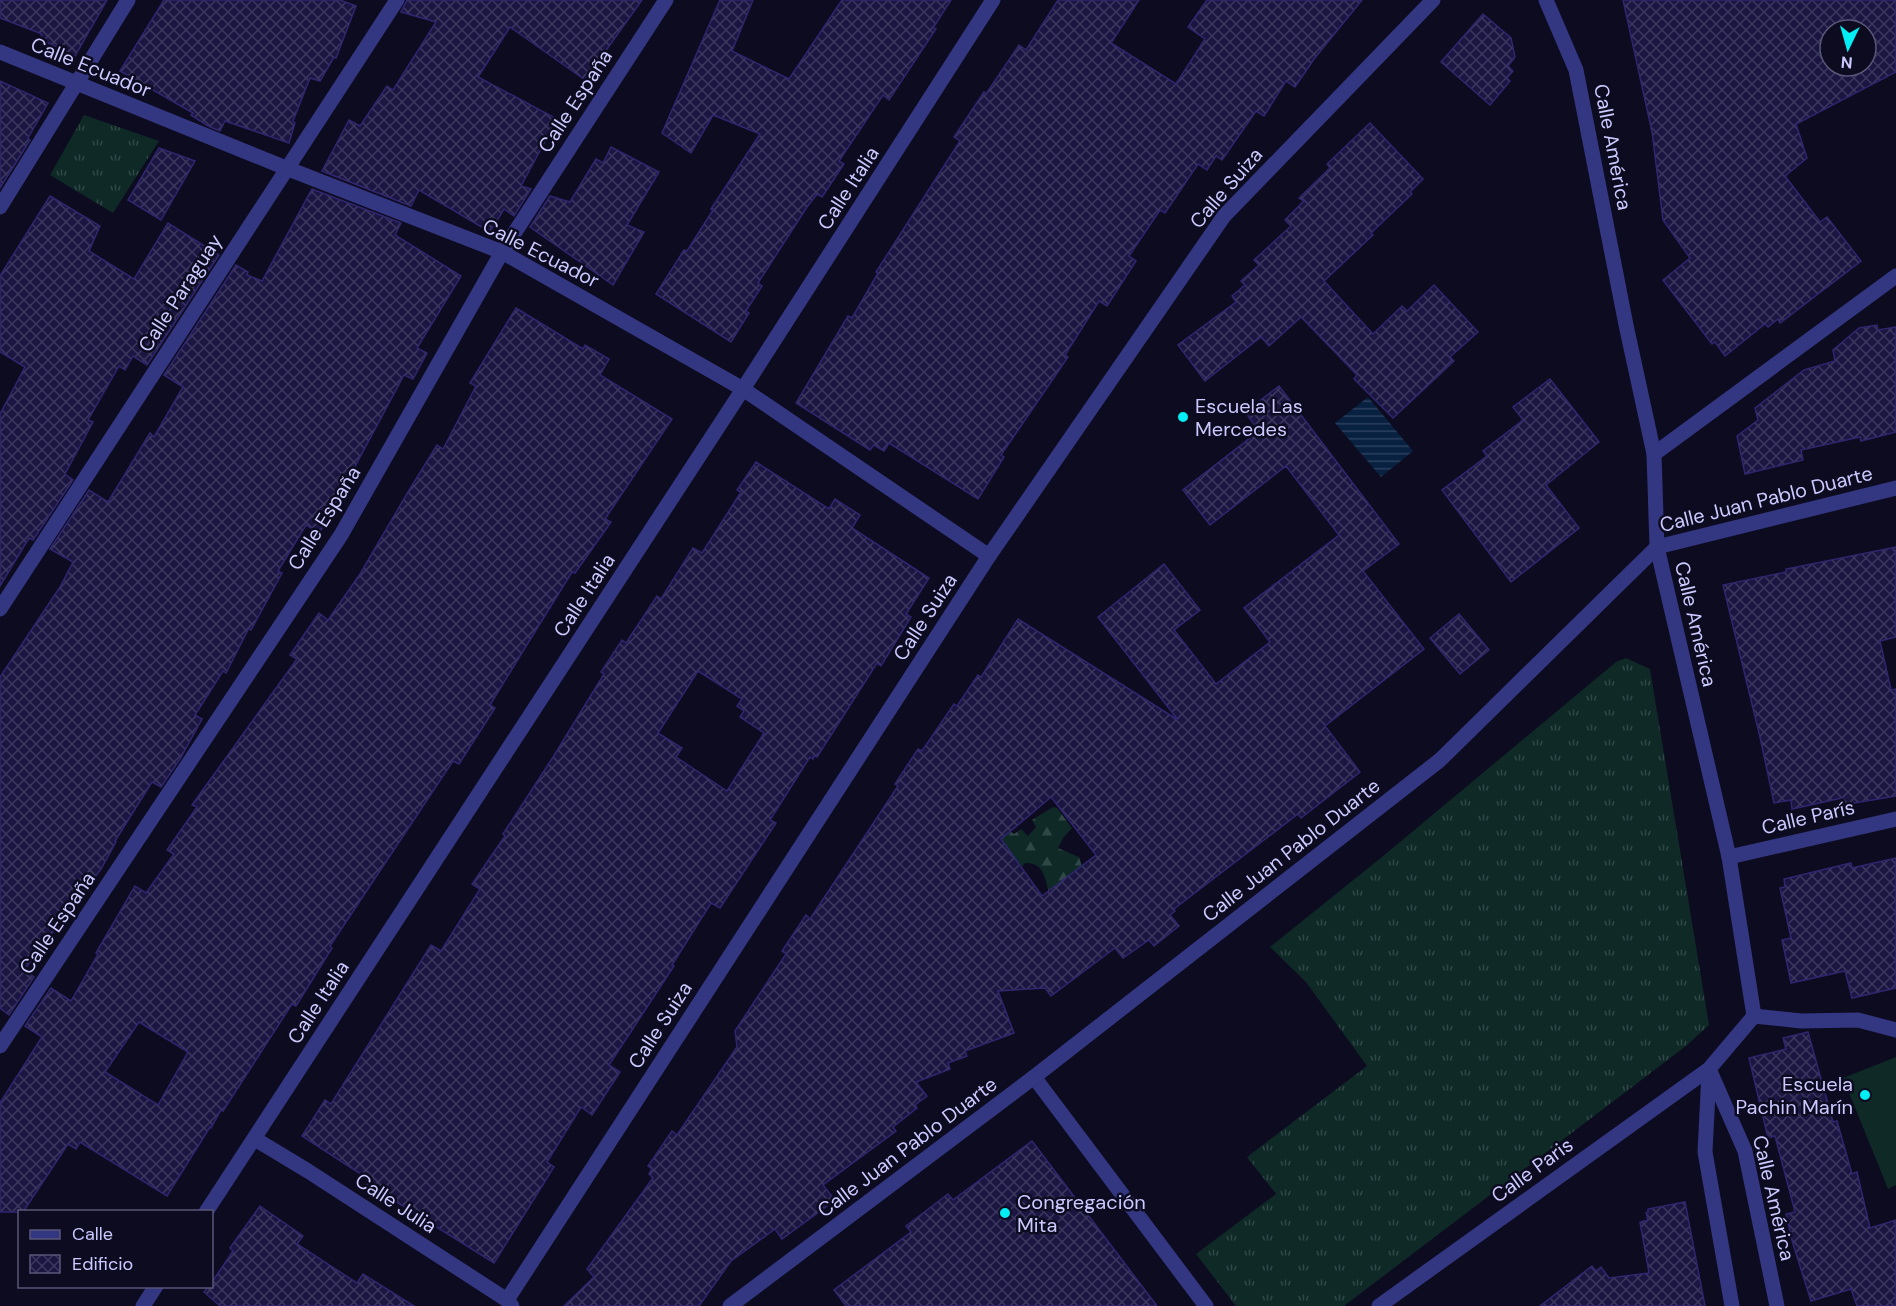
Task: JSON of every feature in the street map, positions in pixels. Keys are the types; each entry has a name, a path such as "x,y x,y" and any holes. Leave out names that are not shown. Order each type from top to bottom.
{"street":[{"path":"0,207 128,0"},
{"name":"Calle Paraguay","path":"0,609 397,0"},
{"name":"Calle España","path":"0,1046 341,535 502,252 666,0"},
{"name":"Calle Italia","path":"207,1210 743,389 993,0"},
{"name":"Calle Suiza","path":"510,1303 989,556 1224,216 1433,0"},
{"name":"Calle América","path":"1546,0 1576,70 1654,454 1657,547 1729,857 1754,1016"},
{"name":"Calle Ecuador","path":"0,52 286,168 502,252 743,389 989,556"},
{"path":"1654,454 1896,276"},
{"name":"Calle Juan Pablo Duarte","path":"730,1306 1034,1077 1440,760 1657,547 1896,488"},
{"name":"Calle París","path":"1729,857 1896,819"},
{"path":"1732,1306 1705,1152 1709,1069 1754,1016 1801,1021 1858,1020 1896,1029"},
{"name":"Calle América","path":"1709,1069 1745,1151 1777,1306"},
{"name":"Calle Paris","path":"1379,1306 1709,1069"},
{"path":"1034,1077 1206,1306"},
{"name":"Calle Julia","path":"255,1139 308,1170 510,1303"},
{"path":"143,1306 155,1288"}],"green space":[{"path":"84,115 159,141 113,213 50,175"},
{"path":"1626,658 1650,669 1709,1025 1686,1046 1344,1306 1236,1306 1196,1254 1276,1194 1247,1157 1367,1066 1306,982 1270,947 1616,662"},
{"path":"1053,807 1057,808 1072,828 1058,848 1079,857 1082,867 1049,892 1044,876 1036,865 1025,863 1020,869 999,847 1008,830 1014,834 1021,829 1028,836 1036,827 1032,820"},
{"path":"1896,1057 1896,1185 1888,1189 1843,1078"}],"water":[{"path":"1368,397 1413,451 1381,477 1335,423"}],"building":[{"path":"0,0 107,0 75,56 40,39 42,34 0,18"},
{"path":"164,0 340,0 356,6 336,58 334,57 320,81 310,78 293,121 295,123 289,143 225,121 220,131 208,126 191,115 193,113 120,71"},
{"path":"407,0 642,0 585,80 510,27 478,77 557,119 521,186 531,189 514,216 504,209 490,232 419,190 411,206 322,171 349,120 360,126 387,86 393,90 436,22 401,12"},
{"path":"720,0 753,0 732,51 789,79 842,0 951,0 933,28 936,29 889,100 883,95 839,161 844,164 822,197 817,194 807,207 758,283 762,286 746,311 749,313 731,342 656,294 684,250 687,251 713,210 711,209 760,134 713,115 691,153 662,133"},
{"path":"1058,0 1139,0 1111,43 1176,84 1205,39 1188,27 1207,0 1362,0 1314,59 1295,87 1286,81 1264,116 1256,111 1222,160 1216,156 1207,170 1198,164 1165,213 1160,210 1129,256 1136,261 1107,306 1099,301 1065,355 1068,357 1001,455 1004,457 978,499 889,443 884,451 874,445 870,450 796,403 848,316 852,318 878,273 876,272 960,141 954,137 1019,45 1026,50"},
{"path":"1623,0 1896,0 1896,72 1796,124 1807,158 1785,176 1820,222 1827,217 1861,261 1780,323 1778,319 1768,327 1765,324 1725,356 1715,342 1712,344 1663,280 1690,258 1663,220 1652,132"},
{"path":"1483,14 1511,38 1515,57 1508,66 1513,71 1507,78 1510,81 1490,105 1441,62"},
{"path":"0,81 48,103 28,138 30,140 0,188"},
{"path":"1370,123 1423,179 1410,192 1412,194 1371,233 1373,235 1324,281 1373,334 1402,306 1407,311 1434,285 1478,332 1450,357 1454,361 1393,418 1354,379 1357,375 1301,317 1269,346 1261,337 1205,381 1178,345 1236,302 1232,296 1245,285 1241,281 1259,265 1254,260 1291,226 1285,220 1304,201 1299,198 1330,168 1327,164"},
{"path":"611,147 659,172 627,225 644,232 613,285 530,227 550,196 570,202 596,159 603,163"},
{"path":"159,148 195,161 161,220 128,200"},
{"path":"312,189 401,223 395,235 461,276 417,348 427,353 413,379 404,375 321,530 318,532 306,525 278,571 282,573 251,630 249,628 226,673 223,671 195,715 202,719 180,759 161,787 152,782 115,841 101,869 24,970 34,977 9,1015 0,1008 0,677 60,587 73,562 50,549 89,490 108,502 150,433 154,437 183,387 164,375 236,265 248,272 247,275 262,281"},
{"path":"50,196 100,226 89,251 134,279 168,223 219,255 147,365 133,356 125,370 119,366 88,420 93,422 65,474 73,480 33,540 29,538 0,586 0,414 25,367 0,352 0,276"},
{"path":"516,308 583,349 585,345 609,359 600,375 672,419 605,519 611,522 575,573 572,572 528,643 490,705 495,708 459,764 453,761 330,946 332,948 296,1006 292,1004 167,1196 80,1142 76,1149 68,1144 24,1210 0,1212 0,1103 42,1037 25,1026 51,988 71,1001 135,886 146,893 174,854 167,850 197,807 192,805 297,659 290,655 319,613 328,620 360,574 437,445 443,449 476,386 470,383","holes":["139,1022 188,1052 158,1105 105,1072"]},
{"path":"1877,325 1878,330 1896,327 1896,432 1861,441 1860,437 1801,450 1803,460 1745,474 1737,436 1758,420 1755,408 1804,370 1835,361 1833,350 1859,328"},
{"path":"1550,379 1599,442 1546,485 1579,528 1511,582 1442,490 1487,456 1483,451 1523,420 1513,407"},
{"path":"1279,386 1399,544 1363,571 1424,649 1325,726 1360,772 1301,818 1298,814 1174,909 1175,911 1170,915 1179,926 1154,946 1149,940 1123,958 1115,948 1051,996 1045,988 998,991 1014,1033 965,1051 967,1056 948,1063 950,1069 916,1082 927,1096 915,1105 917,1108 893,1127 896,1131 823,1185 835,1200 782,1239 775,1229 731,1261 699,1306 564,1306 594,1277 587,1269 653,1178 649,1174 652,1169 648,1166 672,1131 677,1135 737,1047 735,1031 786,954 782,951 806,915 810,919 898,786 895,784 918,749 922,751 954,704 957,706 978,675 981,677 1018,619 1178,720 1098,617 1164,564 1200,610 1174,630 1216,684 1270,642 1244,608 1339,535 1286,466 1210,525 1183,490 1259,431 1245,412","holes":["1051,797 1096,855 1042,896 1001,839"]},
{"path":"756,462 829,509 835,499 860,515 852,528 929,578 906,614 911,617 881,666 877,663 817,757 814,756 813,759 810,757 770,820 776,823 720,908 711,903 672,965 674,966 609,1065 620,1072 592,1115 581,1107 547,1162 554,1167 494,1263 395,1201 392,1205 365,1187 370,1180 302,1136 325,1100 331,1104 431,945 441,951 480,889 472,884 505,836 503,834 604,674 601,672 622,640 626,643 657,596 661,599 693,548 702,553 741,492 737,490","holes":["698,671 742,699 737,706 744,711 740,717 764,733 727,791 676,757 682,748 658,733"]},
{"path":"1896,547 1896,637 1880,641 1891,690 1896,689 1896,796 1843,805 1842,798 1792,809 1791,800 1774,803 1723,585 1786,572 1786,569"},
{"path":"1459,614 1489,650 1460,674 1430,638"},
{"path":"1896,858 1896,988 1852,998 1845,971 1791,983 1782,940 1791,938 1780,888 1785,887 1784,879 1851,863 1852,868"},
{"path":"1808,1032 1833,1122 1837,1121 1852,1174 1857,1172 1870,1228 1896,1220 1896,1306 1857,1306 1851,1289 1811,1301 1786,1214 1795,1212 1775,1136 1768,1138 1749,1058 1786,1049 1783,1038"},
{"name":"Congregación Mita","path":"1032,1141 1157,1306 846,1306 834,1290 911,1232 906,1226 948,1194 953,1200"},
{"path":"1685,1202 1705,1306 1540,1306 1592,1266 1596,1271 1601,1267 1609,1278 1649,1273 1640,1222 1648,1220 1646,1213 1648,1209"},
{"path":"260,1206 303,1236 297,1244 357,1283 363,1274 414,1306 220,1306 204,1292 207,1288 213,1288 213,1281 233,1251 230,1248"}],"place":[{"name":"Escuela Las Mercedes","path":"1183,417"},
{"name":"Escuela Pachin Marín","path":"1865,1095"},
{"name":"Congregación Mita","path":"1005,1213"}]}
